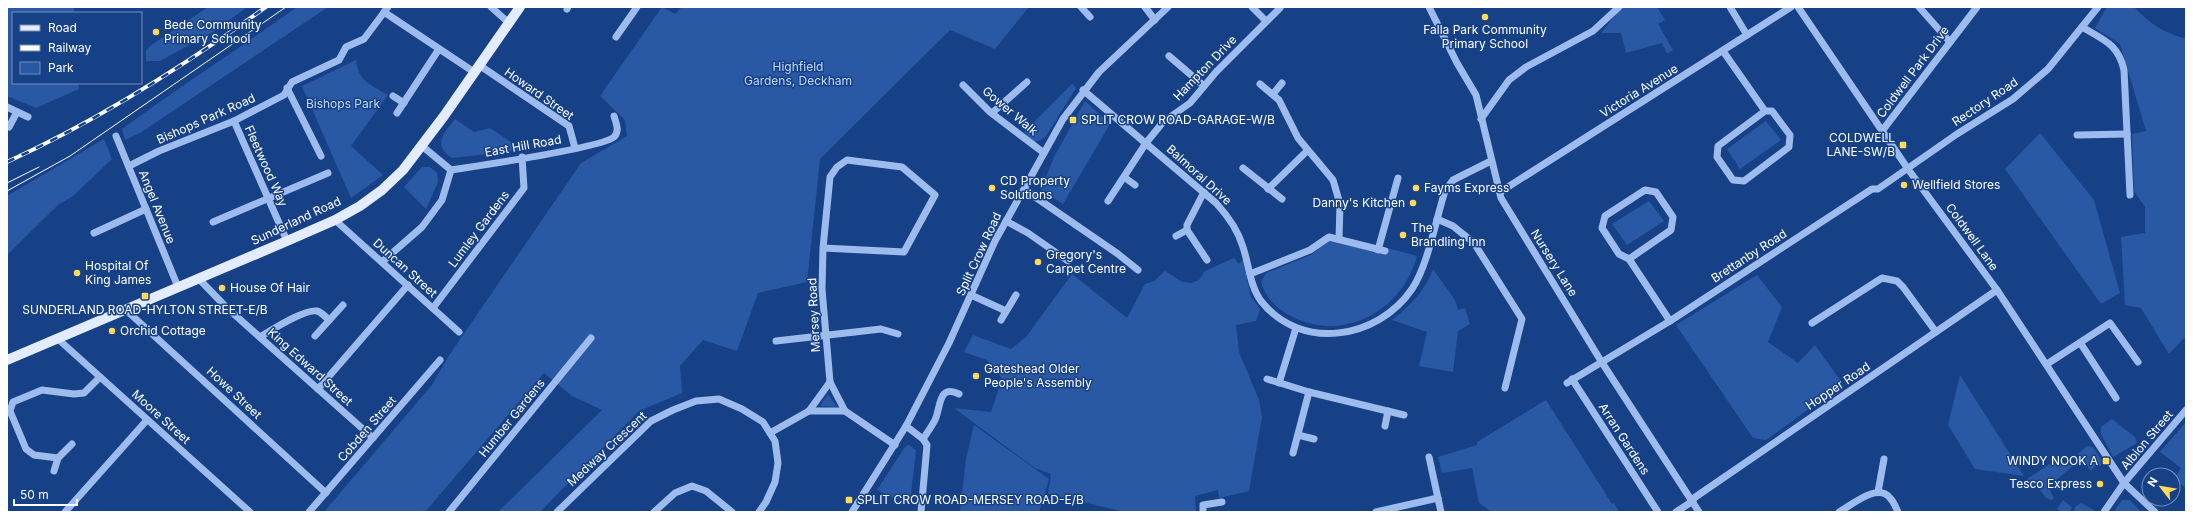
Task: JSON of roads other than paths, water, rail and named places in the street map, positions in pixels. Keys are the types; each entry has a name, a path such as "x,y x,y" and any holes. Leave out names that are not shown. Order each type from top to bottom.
{"main road":[{"name":"Sunderland Road","path":"7,360 287,241 335,220 360,206 382,190 403,170 422,146 520,7"}],"street":[{"path":"491,7 509,23"},
{"path":"616,37 636,7"},
{"path":"1081,7 1090,17"},
{"path":"1145,7 1155,20"},
{"name":"Split Crow Road","path":"852,512 906,426 950,343 1006,221 1025,190 1062,119 1083,90 1099,72 1168,7"},
{"path":"1252,7 1266,21"},
{"name":"Nursery Lane","path":"1429,7 1457,63 1476,94 1491,162 1501,198 1601,361 1699,512"},
{"path":"1481,119 1509,80 1526,67 1593,31 1619,7"},
{"path":"1730,7 1747,35"},
{"name":"Victoria Avenue","path":"1500,192 1791,7"},
{"name":"Coldwell Lane","path":"1798,7 1908,168 1997,290 2124,483 2155,512"},
{"path":"1919,7 1950,42"},
{"name":"Coldwell Park Drive","path":"1882,131 1977,7"},
{"name":"Rectory Road","path":"1908,168 1957,134 2013,99 2048,69 2098,7"},
{"name":"Hampton Drive","path":"1108,201 1146,143 1163,122 1190,103 1204,86 1280,8"},
{"name":"Howard Street","path":"386,10 440,49 477,69 569,126 575,148"},
{"name":"Bishops Park Road","path":"129,166 159,150 234,121 284,95 287,88 296,79 339,60 346,48 364,39 386,10"},
{"path":"2082,27 2111,44 2121,57 2124,70 2130,195"},
{"path":"397,113 440,49"},
{"path":"1723,51 1765,111"},
{"path":"1169,56 1204,86"},
{"path":"992,113 1027,82"},
{"path":"1273,94 1282,83"},
{"path":"1260,84 1273,94 1284,107 1293,130 1307,151 1328,172 1336,188 1340,204 1339,238"},
{"name":"Gower Walk","path":"963,85 992,113 1044,154"},
{"path":"287,88 321,156"},
{"name":"Balmoral Drive","path":"1083,90 1204,192 1227,214 1238,234 1253,287 1260,300 1270,312 1296,328 1311,332 1341,333 1356,331 1385,317 1400,304 1416,282 1445,191 1453,180 1491,162"},
{"path":"393,96 404,103"},
{"path":"7,107 28,117"},
{"path":"1765,111 1772,111 1790,135 1789,147 1744,181 1733,180 1717,157 1718,146 1765,111"},
{"path":"10,127 17,112"},
{"name":"East Hill Road","path":"452,170 575,148 610,140 618,131 614,116"},
{"name":"Fleetwood Way","path":"234,121 287,241"},
{"path":"2077,135 2127,134"},
{"name":"Angel Avenue","path":"116,136 178,287"},
{"path":"382,262 422,227 442,200 452,170 422,146"},
{"path":"1268,189 1307,151"},
{"name":"Lumley Gardens","path":"433,308 524,188 522,157"},
{"name":"Mersey Road","path":"823,248 904,252 935,195 902,167 847,160 837,167 830,177 823,248 822,289 830,382 845,411 895,445"},
{"path":"1243,168 1282,199"},
{"name":"Brettanby Road","path":"1570,381 1601,361 1670,321 1872,189 1878,189 1908,168"},
{"path":"213,222 328,173"},
{"path":"1124,177 1135,185"},
{"path":"1250,274 1310,250 1325,239 1339,238 1381,250 1398,178"},
{"path":"1025,190 1118,254 1138,270"},
{"path":"1629,259 1671,230 1673,217 1656,192 1645,190 1604,216 1602,228 1619,254 1629,259 1670,321"},
{"path":"1204,192 1188,221 1187,230 1207,260"},
{"path":"94,233 146,209"},
{"path":"1437,219 1453,226 1474,243 1522,319 1505,388"},
{"name":"Duncan Street","path":"335,220 459,332"},
{"path":"1006,221 1028,233 1068,261"},
{"path":"1176,236 1187,230"},
{"name":"King Edward Street","path":"198,278 260,337 373,438"},
{"path":"1812,323 1882,278 1886,278 1897,282 1903,287 1936,332"},
{"path":"318,390 408,285"},
{"name":"Hopper Road","path":"1676,512 1997,290"},
{"path":"971,295 1006,311"},
{"path":"1001,320 1016,295"},
{"path":"315,336 343,305"},
{"name":"Howe Street","path":"126,310 326,493"},
{"path":"260,337 311,311 318,311 329,320"},
{"path":"2047,364 2080,344 2110,323 2138,362"},
{"path":"1279,383 1296,328"},
{"path":"776,341 825,334 881,329 898,334"},
{"name":"Humber Gardens","path":"449,512 591,338"},
{"name":"Moore Street","path":"58,339 250,512"},
{"path":"2080,344 2116,398"},
{"name":"Cobden Street","path":"309,512 440,360"},
{"path":"58,458 34,455 26,449 10,411 13,402 42,390 74,394 84,392 100,376"},
{"path":"1267,379 1310,392 1404,415"},
{"name":"Arran Gardens","path":"1570,381 1658,512"},
{"path":"770,433 809,412 830,382"},
{"path":"923,439 935,420 942,397 946,392 952,391 959,394"},
{"path":"1294,453 1310,392"},
{"name":"Medway Crescent","path":"557,512 651,421 696,401 719,399 742,409 763,422 775,442 778,463 775,482 766,502 759,512"},
{"name":"Albion Street","path":"2104,512 2124,483 2186,410"},
{"path":"809,412 845,411"},
{"path":"1385,426 1388,412"},
{"path":"65,512 147,420"},
{"path":"906,426 923,439 928,451 921,512"},
{"path":"1298,435 1314,439"},
{"path":"54,471 58,458 72,444"},
{"path":"1429,457 1440,512"},
{"path":"1878,492 1884,458"},
{"path":"654,512 675,493 692,486 706,491 732,512"},
{"path":"1840,512 1867,495 1878,492 1890,497 1898,512"},
{"path":"1376,512 1438,498"},
{"path":"1203,512 1203,505 1222,502"}],"tram line":[{"path":"7,191 70,156 286,7"},
{"path":"7,183 39,167"}],"railway":[{"path":"7,162 75,128 140,91 204,50 266,7"}],"place":[{"name":"Falla Park Community Primary School","path":"1485,17"},
{"name":"Bede Community Primary School","path":"156,32"},
{"name":"SPLIT CROW ROAD-GARAGE-W/B","path":"1073,120"},
{"name":"COLDWELL LANE-SW/B","path":"1903,145"},
{"name":"Wellfield Stores","path":"1904,185"},
{"name":"CD Property Solutions","path":"992,188"},
{"name":"Fayms Express","path":"1416,188"},
{"name":"Danny's Kitchen","path":"1413,203"},
{"name":"The Brandling Inn","path":"1403,235"},
{"name":"Gregory's Carpet Centre","path":"1038,262"},
{"name":"Hospital Of King James","path":"77,273"},
{"name":"House Of Hair","path":"222,288"},
{"name":"SUNDERLAND ROAD-HYLTON STREET-E/B","path":"145,296"},
{"name":"Orchid Cottage","path":"112,331"},
{"name":"Gateshead Older People's Assembly","path":"976,376"},
{"name":"WINDY NOOK A","path":"2106,461"},
{"name":"Tesco Express","path":"2100,484"},
{"name":"SPLIT CROW ROAD-MERSEY ROAD-E/B","path":"849,500"}],"park label":[{"name":"Highfield Gardens, Deckham","path":"798,74"},
{"name":"Bishops Park","path":"343,104"}]}
